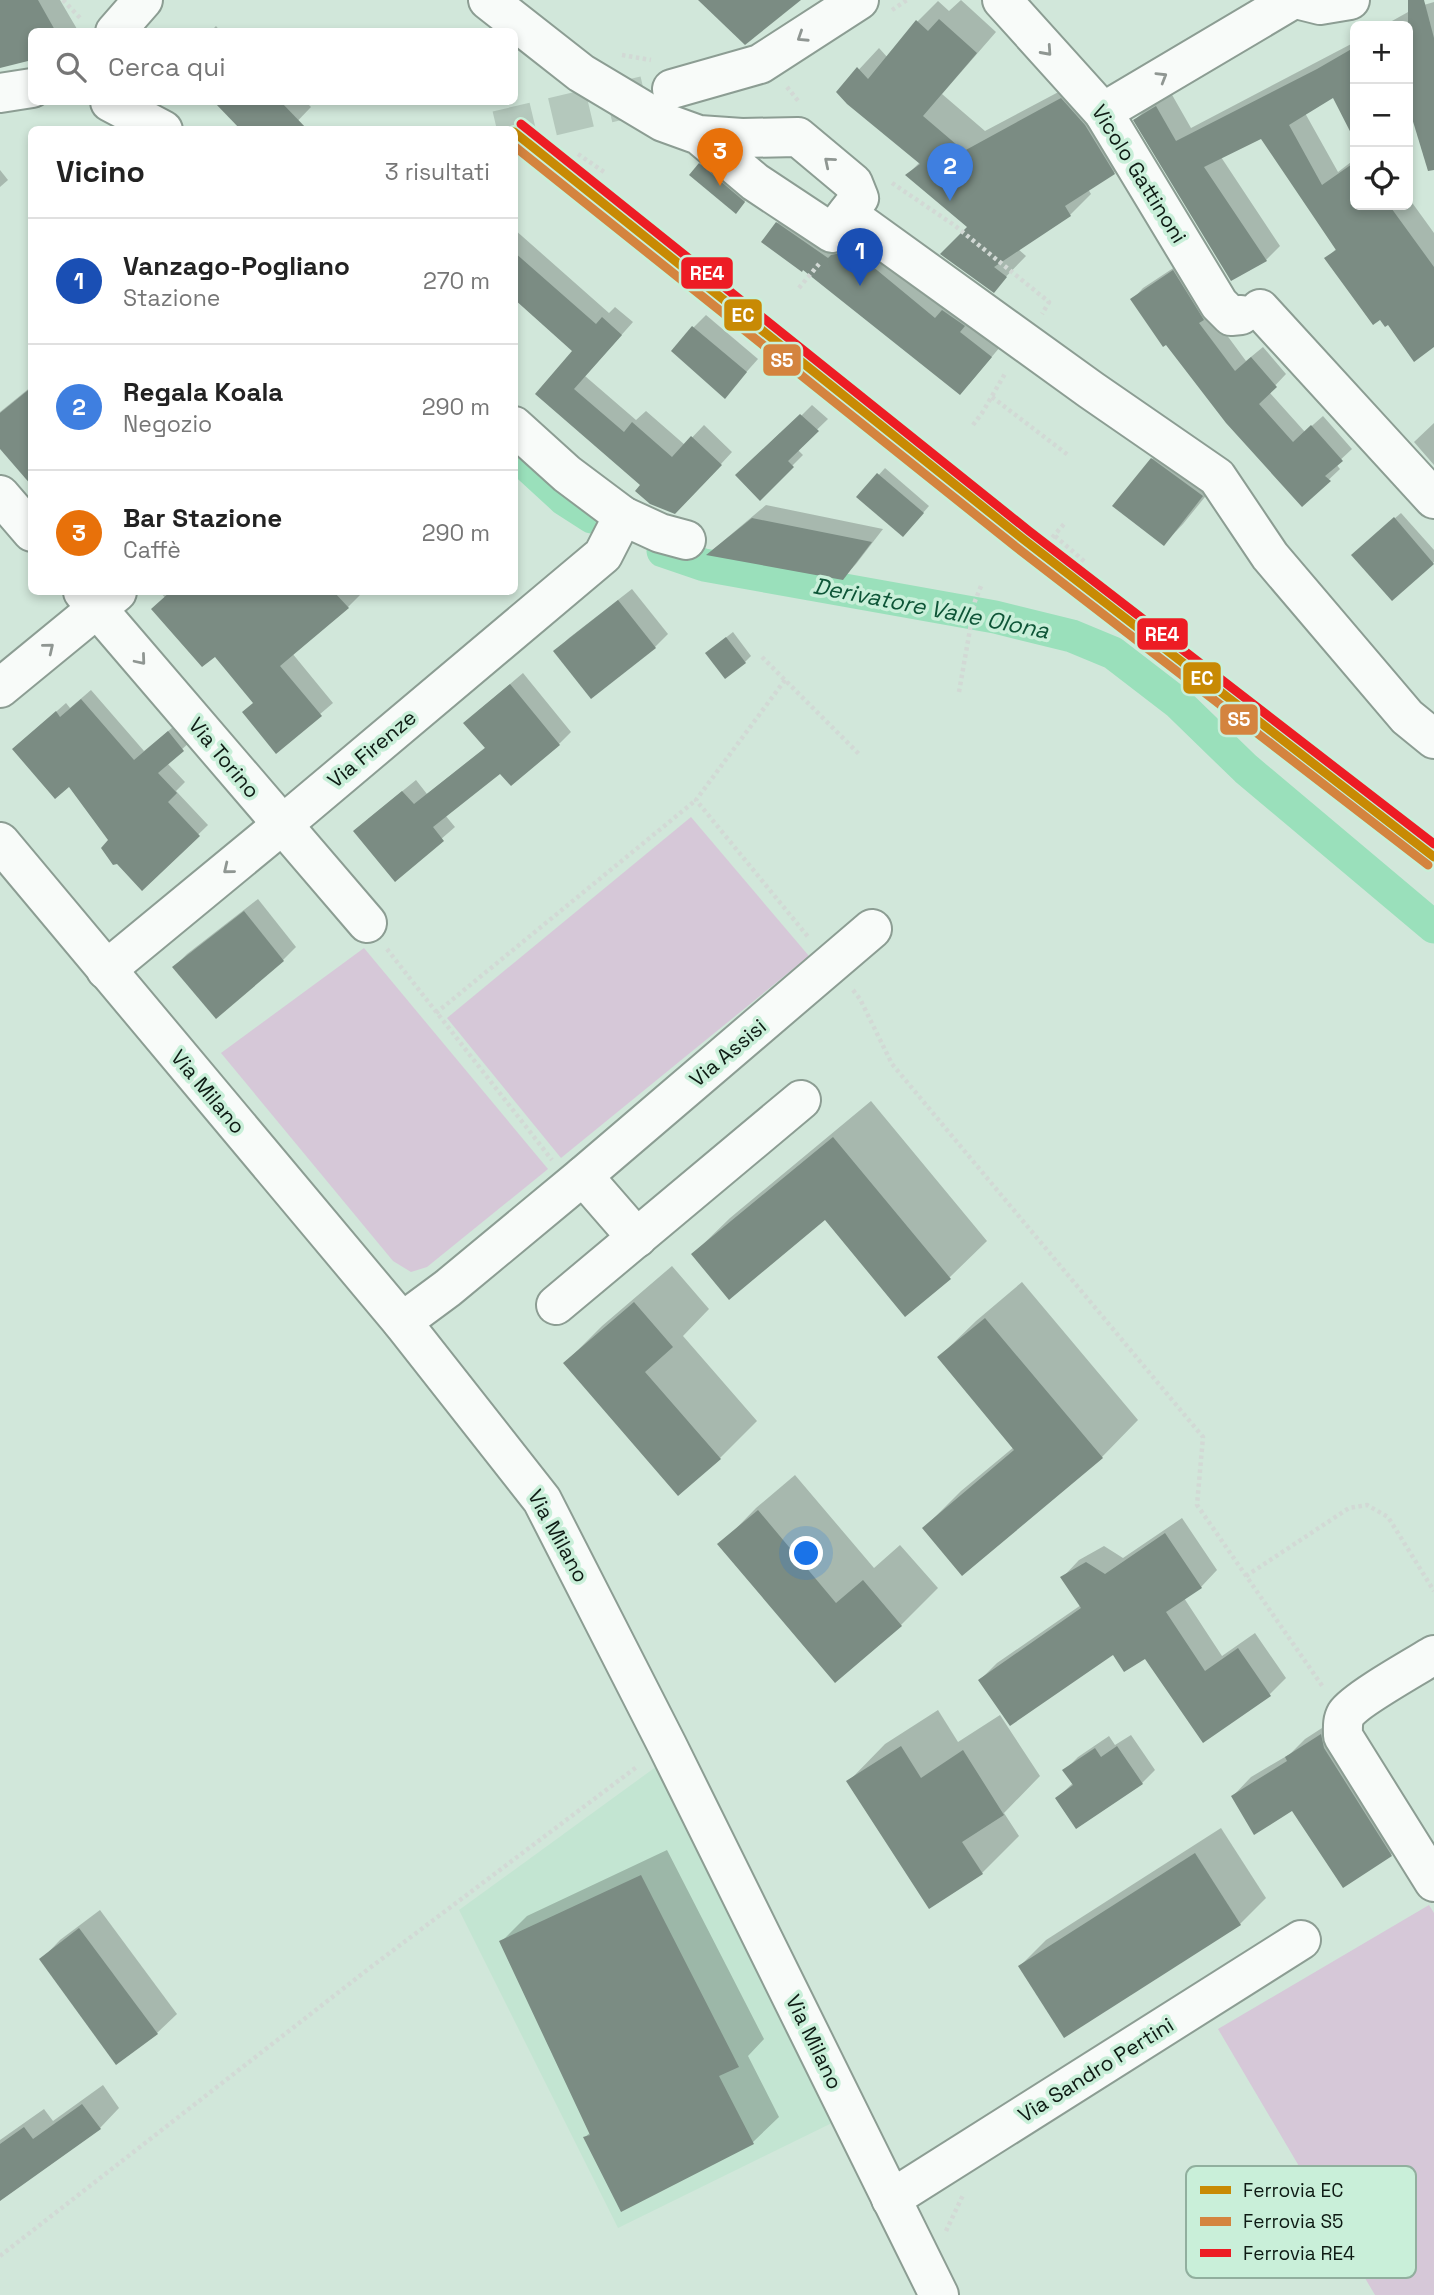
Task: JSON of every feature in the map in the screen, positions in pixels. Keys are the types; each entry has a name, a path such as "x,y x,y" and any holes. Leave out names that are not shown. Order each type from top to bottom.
{"street":[{"path":"100,27 143,0"},
{"path":"488,0 581,73 663,122 699,135 742,138 798,137 853,183 859,198 832,233 755,182 699,135"},
{"path":"672,89 760,64 859,0"},
{"name":"Vicolo Gattinoni","path":"1002,0 1103,112 1219,304 1231,316 1251,312 1434,499"},
{"path":"1103,112 1292,0"},
{"path":"1300,0 1320,5 1350,0"},
{"path":"0,93 28,89"},
{"path":"116,105 155,126"},
{"path":"847,214 1217,477 1270,556 1407,717 1434,739"},
{"path":"518,430 567,474 623,516 660,533 686,540"},
{"path":"0,495 28,527"},
{"name":"Via Firenze","path":"106,970 603,555 623,516"},
{"path":"0,688 99,597"},
{"name":"Via Torino","path":"99,597 280,824 367,923"},
{"name":"Via Milano","path":"0,842 402,1322 542,1500 667,1745 939,2295"},
{"name":"Via Assisi","path":"402,1322 578,1180 873,929"},
{"path":"556,1305 802,1100"},
{"path":"578,1180 636,1238"},
{"path":"1434,1655 1358,1703 1345,1716 1343,1736 1434,1882"},
{"name":"Via Sandro Pertini","path":"891,2199 1301,1940"}],"path":[{"path":"63,0 100,27"},
{"path":"578,154 604,172 605,170"},
{"path":"799,288 823,260"},
{"path":"992,397 1068,456"},
{"path":"973,425 982,413"},
{"path":"1043,548 1065,523"},
{"path":"1055,536 1085,562"},
{"path":"959,692 975,601 981,586"},
{"path":"762,657 859,754"},
{"path":"436,1013 696,800 785,680"},
{"path":"696,800 860,999 892,1064 1203,1437 1197,1505 1345,1716"},
{"path":"367,923 436,1013 578,1180"},
{"path":"1246,1576 1349,1508 1367,1505 1388,1517 1434,1591"},
{"path":"0,2256 371,1967 667,1745"}],"shaded area":[{"path":"691,817 809,956 561,1158 447,1018"},
{"path":"364,948 548,1169 427,1267 411,1272 393,1261 221,1053"},
{"path":"664,1761 838,2120 618,2228 459,1910"},
{"path":"1429,1905 1434,1913 1434,2295 1375,2295 1365,2278 1416,2278 1416,2166 1299,2166 1218,2029"}],"building":[{"path":"0,0 38,0 54,28 28,28 28,61 0,68"},
{"path":"698,0 801,0 745,45"},
{"path":"1408,0 1424,0 1434,38 1434,170 1428,171 1413,122 1413,21 1408,21"},
{"path":"939,19 977,53 923,116 964,151 1061,98 1085,125 1115,174 1065,206 1071,216 994,267 1007,277 994,293 940,254 967,227 905,175 920,164 836,92 857,67 868,79 916,20 928,31"},
{"path":"1350,50 1350,131 1333,98 1289,125 1322,185 1350,165 1350,210 1393,210 1434,267 1434,347 1414,362 1388,325 1385,327 1380,320 1373,325 1324,258 1336,250 1261,139 1204,167 1267,261 1231,281 1133,120 1156,106 1176,141"},
{"path":"217,105 284,105 304,126 237,126"},
{"path":"699,163 745,202 736,214 689,175"},
{"path":"776,222 828,258 849,247 935,318 942,310 965,326 960,332 992,357 960,395 803,270 802,272 761,242"},
{"path":"518,256 596,324 602,317 622,335 574,389 624,432 632,422 672,457 691,436 722,465 675,514 650,504 635,491 640,485 535,394 572,351 518,303"},
{"path":"1173,270 1204,320 1199,323 1235,371 1251,357 1277,387 1259,404 1293,442 1311,425 1343,461 1325,476 1331,481 1302,507 1226,423 1166,345 1163,347 1130,299"},
{"path":"692,326 747,372 725,399 671,351"},
{"path":"28,390 28,481 0,449 0,413"},
{"path":"800,414 819,431 788,461 794,467 760,501 735,475"},
{"path":"1151,458 1203,496 1164,546 1112,506"},
{"path":"877,473 924,513 903,537 856,497"},
{"path":"1394,517 1434,564 1392,601 1351,555"},
{"path":"752,518 872,542 843,580 706,555"},
{"path":"167,595 337,595 349,608 280,666 322,716 276,754 242,712 253,703 215,657 202,667 151,609"},
{"path":"618,600 656,648 591,699 553,651"},
{"path":"726,637 746,663 725,679 705,653"},
{"path":"510,684 560,745 511,786 500,774 433,827 444,841 395,882 353,831 402,791 414,804 485,748 463,723"},
{"path":"81,699 134,760 168,731 184,751 158,773 177,793 168,802 200,836 142,891 117,864 113,865 101,848 108,840 69,787 55,799 12,749 56,711 60,717"},
{"path":"244,911 284,961 216,1019 172,967"},
{"path":"833,1137 951,1279 905,1317 825,1220 729,1300 691,1254"},
{"path":"634,1302 673,1347 645,1372 721,1459 678,1496 563,1363"},
{"path":"985,1318 1103,1458 962,1576 922,1528 1014,1450 937,1357"},
{"path":"758,1510 836,1603 863,1580 902,1626 835,1683 717,1544"},
{"path":"1165,1533 1202,1588 1166,1612 1205,1671 1238,1648 1271,1696 1203,1743 1145,1659 1124,1672 1113,1655 1010,1726 978,1680 1081,1608 1060,1577 1086,1562 1105,1574"},
{"path":"1321,1734 1324,1748 1392,1856 1343,1888 1292,1811 1254,1835 1231,1796 1287,1761 1285,1757"},
{"path":"901,1746 921,1778 963,1750 1004,1815 962,1842 983,1874 929,1909 846,1781"},
{"path":"1117,1746 1143,1784 1076,1829 1055,1798 1073,1785 1062,1770 1095,1748 1101,1757"},
{"path":"1195,1853 1241,1925 1064,2038 1018,1966"},
{"path":"641,1875 739,2067 719,2076 754,2144 621,2212 583,2137 590,2135 499,1941"},
{"path":"79,1928 158,2034 116,2065 39,1959"},
{"path":"82,2104 101,2129 0,2201 0,2144 24,2127 33,2139"}],"waterway":[{"name":"Derivatore Valle Olona","path":"518,457 564,499 592,517"},
{"name":"Derivatore Valle Olona","path":"663,551 704,565 995,617 1072,636 1113,653 1178,703 1246,769 1434,927"}],"tunnel":[{"path":"514,126 649,94"}],"rail line":[{"name":"RE4","path":"521,124 1029,531 1434,844"},
{"name":"EC","path":"518,135 1023,539 1434,857"},
{"name":"S5","path":"518,149 1016,547 1428,865"}],"place":[{"name":"Bar Stazione","path":"720,186"},
{"name":"Regala Koala","path":"950,201"},
{"name":"Vanzago-Pogliano","path":"860,286"}]}
